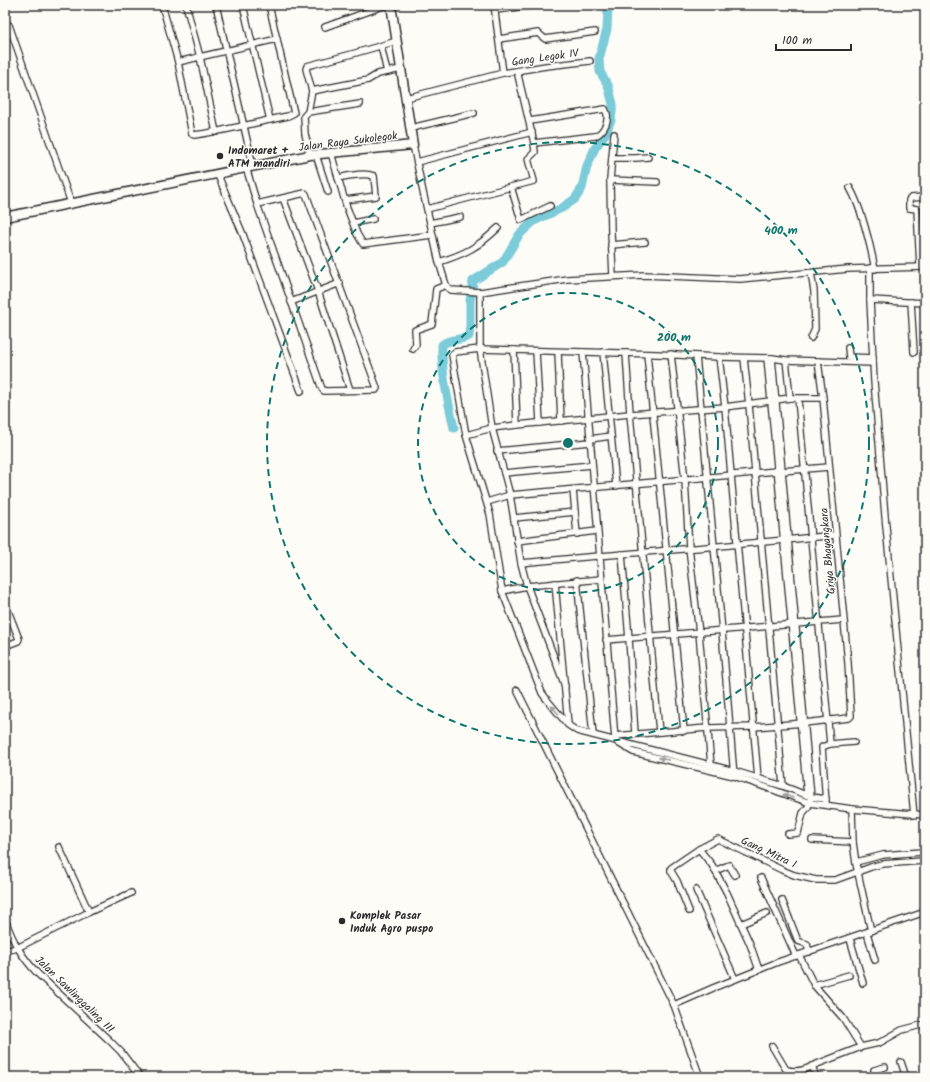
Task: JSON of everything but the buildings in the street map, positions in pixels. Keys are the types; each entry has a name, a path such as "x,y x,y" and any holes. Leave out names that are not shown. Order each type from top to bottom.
{"street":[{"path":"162,5 178,62 192,134 194,135 216,132 293,115 294,112 269,5"},
{"path":"186,5 200,57 216,132"},
{"path":"216,5 244,126 249,167 257,204 322,389 324,391 376,390 377,388 340,283 306,194 257,204"},
{"path":"243,5 270,120"},
{"path":"325,27 386,5"},
{"name":"Jalan Raya Sukolegok","path":"5,217 313,155 413,145 391,5"},
{"path":"503,73 495,7 529,6"},
{"path":"9,25 71,203"},
{"path":"499,39 538,33 545,39 596,32"},
{"path":"178,62 277,39"},
{"path":"328,192 313,155 303,122 304,116 308,112 312,91 306,69 307,66 397,41"},
{"path":"381,46 387,72"},
{"name":"Gang Legok IV","path":"406,98 503,73 590,61"},
{"path":"312,91 368,80 378,74 401,69"},
{"path":"427,209 534,181 528,158 535,152 534,143 517,71"},
{"path":"308,112 360,104"},
{"path":"530,121 605,109 607,112 608,118 606,124 602,131 595,136 534,143"},
{"path":"411,128 474,113"},
{"path":"417,162 532,132"},
{"path":"613,276 610,180 614,134"},
{"path":"413,145 432,235 446,285 449,289 480,292 567,279 613,276 645,275 740,279 872,268 923,267 917,209 910,208 909,200 911,198 925,197"},
{"path":"331,153 352,222 361,243 364,245 432,235"},
{"path":"612,158 648,157"},
{"path":"217,174 242,232 301,391"},
{"path":"338,178 372,174 374,176 376,196 345,200"},
{"path":"610,180 657,182"},
{"path":"511,187 521,220 550,206"},
{"path":"850,188 856,200 869,241 872,268 870,300 873,360 885,516 914,815"},
{"path":"283,198 318,291 350,390"},
{"path":"430,223 460,217"},
{"path":"352,222 373,219"},
{"path":"439,262 467,252 498,228"},
{"path":"611,245 644,242"},
{"path":"811,273 814,291 815,330 811,338"},
{"path":"291,302 340,283"},
{"path":"413,350 416,344 415,330 432,324 436,289 446,285"},
{"path":"480,292 480,349 492,428 510,495 521,563 527,586 565,686"},
{"path":"870,300 925,303"},
{"path":"911,302 914,352"},
{"path":"848,348 849,357 873,360"},
{"path":"873,360 818,361 671,354 480,349 455,352 452,354 466,435 487,502 502,591 542,693 568,725 577,731 614,739 711,765 809,798 852,809 925,815"},
{"path":"514,350 517,425"},
{"path":"536,351 540,423"},
{"path":"558,352 562,421"},
{"path":"582,352 614,739"},
{"path":"603,352 616,486"},
{"path":"626,353 642,552 659,732"},
{"path":"647,354 654,412 684,731"},
{"path":"671,354 685,480 689,548 699,633 711,765"},
{"path":"696,356 734,774"},
{"path":"719,357 738,545 758,778"},
{"path":"744,358 770,627 783,786"},
{"path":"769,358 809,798 803,813 798,833 788,834"},
{"path":"786,360 790,398"},
{"name":"Griya Bhayangkara","path":"818,361 823,398 852,714 849,718 829,720"},
{"path":"466,435 492,428 517,425 630,414 749,405 790,398 823,398"},
{"name":"Griya Bhayangkara","path":"798,399 829,720 830,744"},
{"path":"497,450 590,440 611,436"},
{"path":"504,473 592,465"},
{"path":"487,502 510,495 829,467"},
{"path":"573,490 577,534"},
{"path":"514,518 575,512"},
{"path":"517,541 597,531"},
{"path":"521,563 598,555 738,545 836,535"},
{"path":"622,554 635,734"},
{"path":"502,591 527,586 577,580 601,579"},
{"path":"577,580 593,734"},
{"path":"555,583 568,725"},
{"path":"5,604 19,639 18,641 5,646"},
{"path":"606,640 843,620"},
{"path":"517,690 674,1005 700,1077"},
{"path":"614,739 635,734 707,728 778,725 829,720"},
{"path":"614,739 633,752 758,778 783,786 809,798"},
{"path":"826,802 821,748 823,745 854,742"},
{"path":"852,809 853,842 856,863 875,960"},
{"name":"Gang Mitra I","path":"699,849 720,839 782,870 794,875 816,880 835,880 882,864 923,861 925,865"},
{"path":"812,840 853,842"},
{"path":"59,847 89,912"},
{"path":"689,911 678,881 670,870 672,866 699,849 715,871 750,944 759,970"},
{"path":"856,863 883,855 922,852 925,854"},
{"path":"715,871 729,865 735,875"},
{"path":"762,878 797,955 814,986 843,1018 862,1047"},
{"path":"696,890 735,979"},
{"path":"5,951 17,948 131,893"},
{"path":"782,900 798,941 806,944 809,952"},
{"path":"674,1005 797,955 850,939 925,912"},
{"path":"741,924 766,914"},
{"name":"Jalan Sawlinggaling III","path":"5,918 17,948 26,961 121,1052 140,1077"},
{"path":"850,939 863,983"},
{"path":"814,986 849,975"},
{"path":"772,1046 787,1070 797,1071 806,1069 862,1047 879,1043 902,1030 925,1024"},
{"path":"901,1062 906,1077"},
{"path":"812,1066 816,1077"},
{"path":"875,1077 874,1070 885,1067"}],"waterway":[{"path":"454,428 447,397 442,345 448,341 462,339 469,336 470,301 473,281 503,262 519,235 534,221 562,208 575,199 582,188 587,166 595,148 605,134 611,120 613,104 608,85 600,72 599,59 607,29 607,5"}],"place":[{"name":"Indomaret + ATM mandiri","path":"220,156"},
{"name":"Komplek Pasar Induk Agro puspo","path":"342,921"}]}
